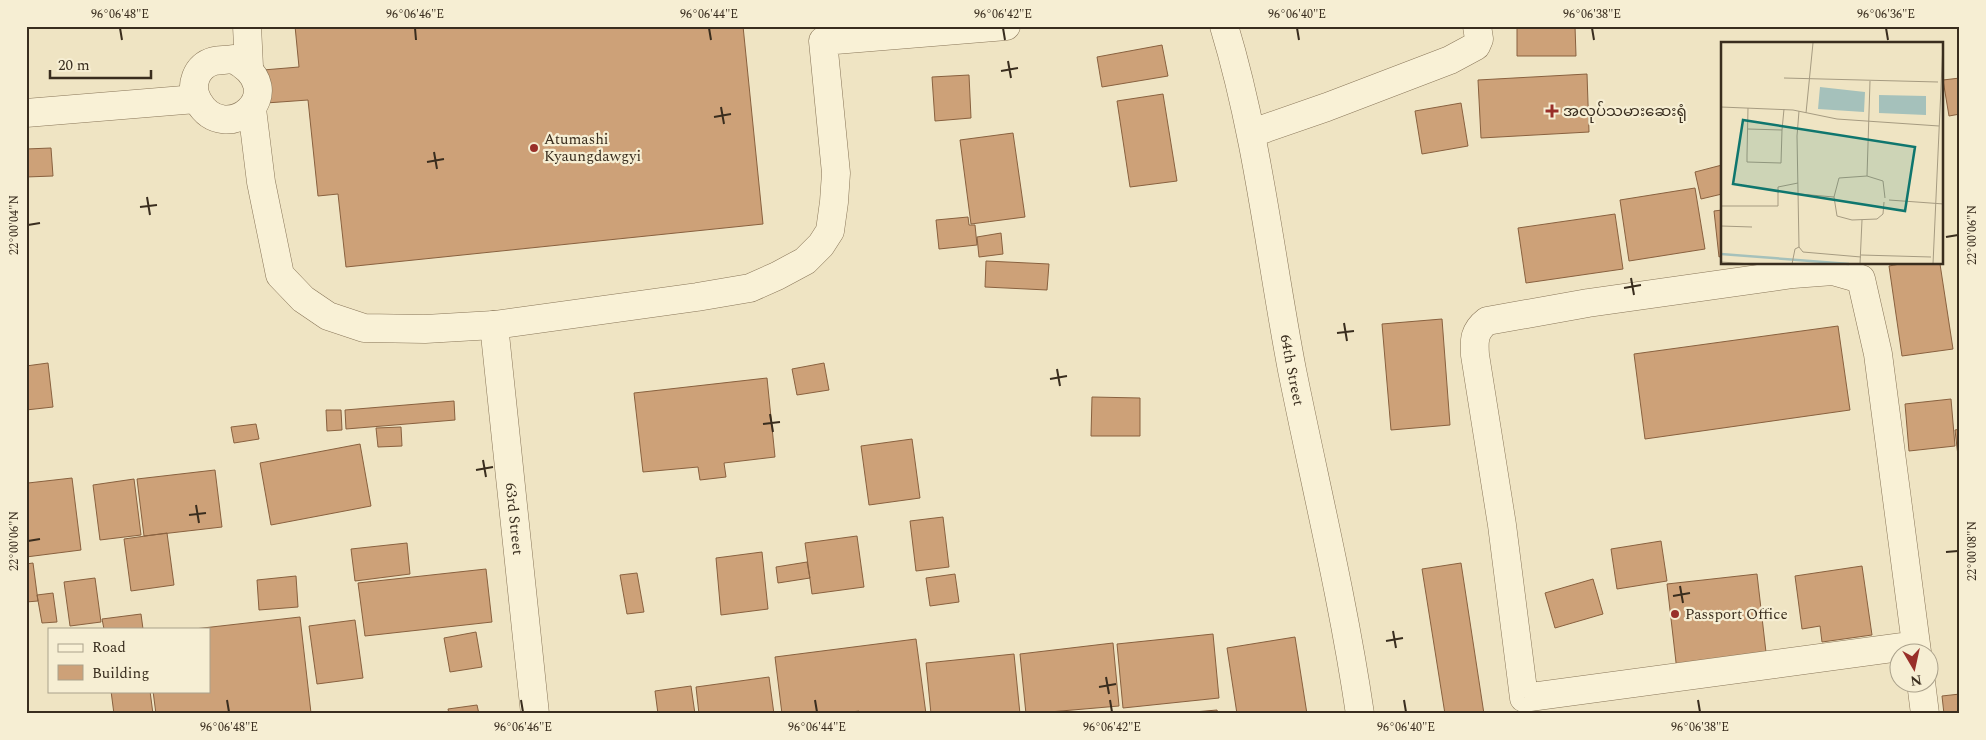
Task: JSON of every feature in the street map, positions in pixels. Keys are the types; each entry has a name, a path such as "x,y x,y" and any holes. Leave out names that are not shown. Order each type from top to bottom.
{"street":[{"path":"248,26 249,68 257,86 257,100 252,109 240,118 215,119 204,112 196,99 193,82 199,71 212,61 233,59 249,68"},
{"path":"252,109 261,182 280,275 303,299 328,316 364,328 425,329 494,325 697,298 750,288 805,261 821,245 830,231 834,202 836,173 822,33 1006,26"},
{"name":"64th Street","path":"1224,26 1252,133 1292,368 1352,658 1360,714"},
{"path":"1252,133 1328,107 1450,60 1476,46 1479,39 1477,26"},
{"path":"26,113 196,99"},
{"path":"1888,653 1525,706 1502,525 1475,356 1474,335 1480,326 1487,321 1588,303 1794,274 1833,271 1861,279 1878,354 1915,642"},
{"name":"63rd Street","path":"494,325 535,714"},
{"path":"1922,692 1925,714"}],"building":[{"name":"Atumashi Kyaungdawgyi","path":"295,26 743,26 763,224 346,267 338,194 318,196 308,100 266,103 263,70 299,67"},
{"path":"1517,26 1575,26 1576,56 1517,56"},
{"path":"1162,45 1168,76 1102,87 1097,57"},
{"path":"1587,74 1589,132 1481,138 1478,80"},
{"path":"969,75 971,118 935,121 932,77"},
{"path":"1960,78 1960,114 1949,116 1944,80"},
{"path":"1163,94 1177,181 1130,187 1117,101"},
{"path":"1461,103 1468,146 1422,154 1415,111"},
{"path":"1013,133 1025,217 971,224 960,140"},
{"path":"51,148 53,176 26,177 26,149"},
{"path":"1721,165 1721,194 1701,199 1695,172"},
{"path":"1695,188 1705,249 1629,261 1620,200"},
{"path":"1721,210 1721,256 1719,257 1714,211"},
{"path":"1615,214 1623,269 1526,283 1518,228"},
{"path":"968,217 969,225 975,225 977,245 939,249 936,220"},
{"path":"1001,233 1003,254 979,257 977,237"},
{"path":"986,261 1049,264 1047,290 985,287"},
{"path":"1940,265 1953,349 1902,356 1889,266"},
{"path":"1442,319 1450,425 1391,430 1382,324"},
{"path":"1838,326 1850,410 1645,439 1634,354"},
{"path":"48,363 53,407 26,410 26,366"},
{"path":"824,363 829,390 797,395 792,369"},
{"path":"767,378 775,457 724,463 726,477 700,480 698,467 643,472 634,393"},
{"path":"1092,397 1140,398 1140,436 1091,436"},
{"path":"1951,399 1955,446 1909,451 1905,404"},
{"path":"454,401 455,420 346,429 345,410"},
{"path":"326,410 341,410 342,430 327,431"},
{"path":"256,424 259,439 234,443 231,427"},
{"path":"401,427 402,446 378,447 376,428"},
{"path":"1960,429 1960,456 1958,456 1955,430"},
{"path":"912,439 920,498 869,505 861,446"},
{"path":"360,444 371,506 271,525 260,463"},
{"path":"215,470 222,527 144,536 137,479"},
{"path":"72,478 81,550 26,557 28,483"},
{"path":"134,479 141,535 100,540 93,485"},
{"path":"943,517 949,567 916,571 910,521"},
{"path":"167,533 174,585 131,591 124,539"},
{"path":"857,536 864,587 812,594 805,543"},
{"path":"1661,541 1667,581 1617,589 1611,549"},
{"path":"407,543 410,574 355,581 351,549"},
{"path":"762,552 768,609 721,615 716,558"},
{"path":"807,562 810,578 778,583 776,567"},
{"path":"33,563 38,601 26,602 26,564"},
{"path":"1461,563 1484,714 1445,714 1422,569"},
{"path":"1862,566 1872,635 1822,642 1820,626 1802,629 1795,576"},
{"path":"486,569 492,622 365,636 358,583"},
{"path":"637,573 644,612 627,614 620,575"},
{"path":"955,574 959,602 930,606 926,578"},
{"path":"1757,574 1767,661 1677,671 1667,584"},
{"path":"296,576 298,607 259,610 257,580"},
{"path":"95,578 101,622 70,626 64,582"},
{"path":"1593,579 1603,614 1555,628 1545,593"},
{"path":"53,593 57,622 42,623 37,595"},
{"path":"141,614 143,628 104,628 102,619"},
{"path":"300,617 311,713 156,714 153,692 210,692 210,628 203,628"},
{"path":"355,620 363,678 317,684 309,626"},
{"path":"476,632 482,667 450,672 444,638"},
{"path":"1213,634 1219,698 1123,708 1117,644"},
{"path":"1295,637 1307,714 1237,714 1227,648"},
{"path":"916,639 926,714 859,714 859,711 837,714 782,714 775,657"},
{"path":"1113,643 1119,706 1026,714 1020,654"},
{"path":"1014,654 1020,714 931,714 926,663"},
{"path":"769,677 774,714 699,714 696,687"},
{"path":"691,686 695,714 658,714 655,691"},
{"path":"111,692 150,692 153,714 114,714"},
{"path":"1960,694 1960,714 1944,714 1942,696"},
{"path":"477,705 479,714 449,714 448,709"},
{"path":"1217,710 1218,714 1171,714"}],"place":[{"name":"အလုပ်သမားဆေးရုံ","path":"1552,111"},
{"name":"Atumashi Kyaungdawgyi","path":"534,148"},
{"name":"Passport Office","path":"1675,614"}]}
